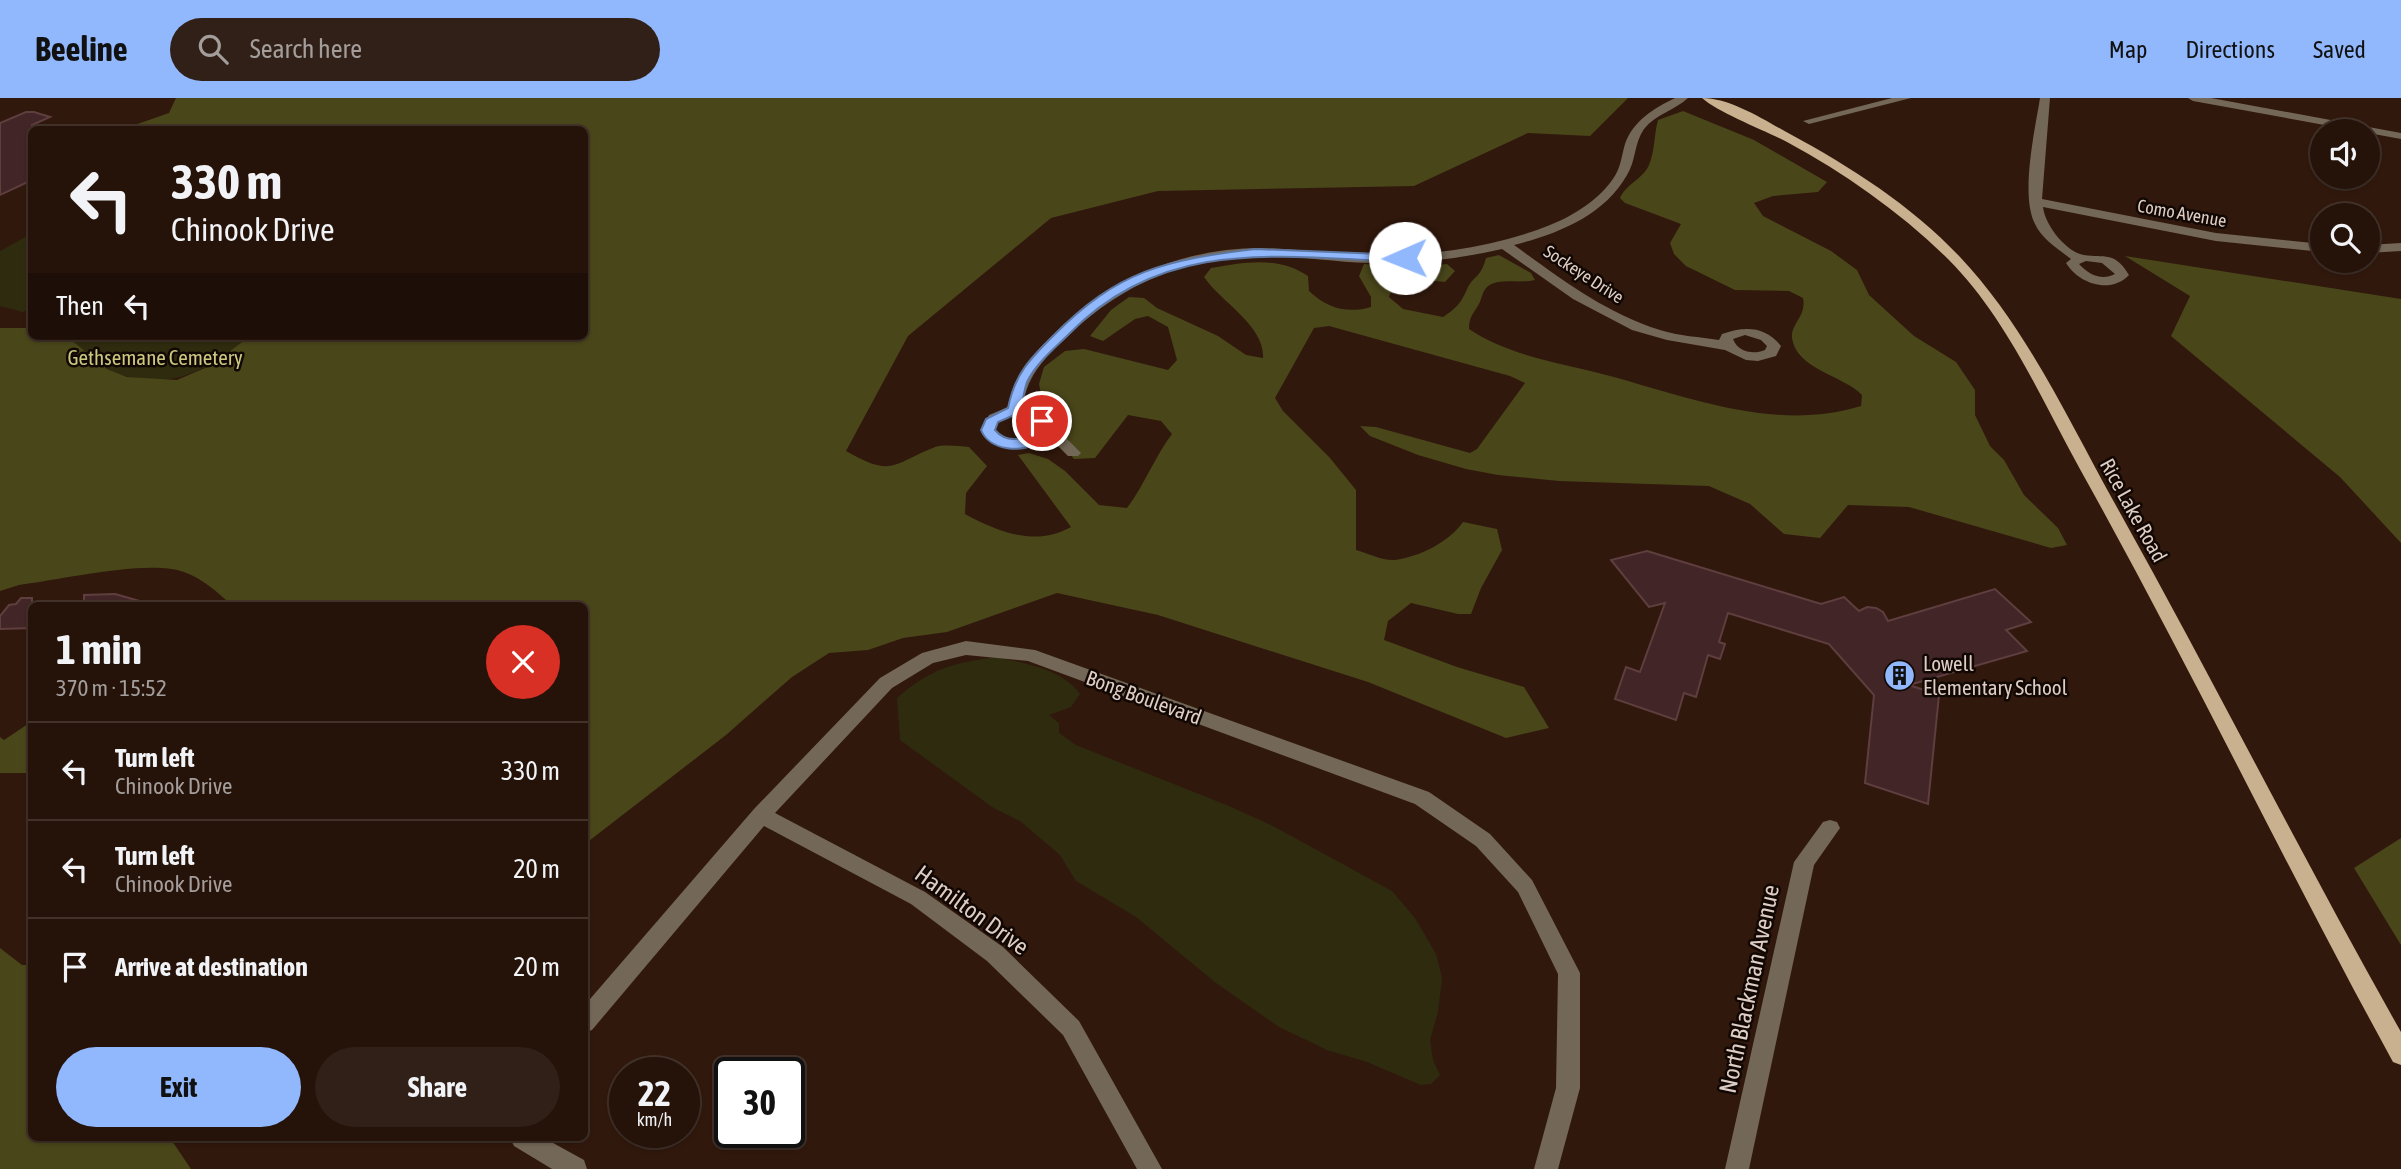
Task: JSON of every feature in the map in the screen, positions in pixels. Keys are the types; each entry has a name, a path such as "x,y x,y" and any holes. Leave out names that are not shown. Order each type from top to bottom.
{"main road":[{"name":"Rice Lake Road","path":"1707,98 1775,129 1839,164 1900,207 1957,261 2008,328 2133,549 2401,1054"}],"street":[{"path":"1015,410 1020,383 1034,362 1081,315 1103,296 1158,270 1219,256 1255,252 1392,259 1431,257 1504,245 1558,227 1592,206 1611,190 1622,174 1633,138 1645,120 1683,98"},
{"path":"1809,121 1906,98"},
{"path":"2045,98 2037,202 2040,222 2051,237 2078,258"},
{"path":"2193,98 2401,136"},
{"name":"Como Avenue","path":"2037,202 2216,237 2310,247"},
{"name":"Sockeye Drive","path":"1504,245 1586,302 1620,320 1659,334 1728,346"},
{"path":"2380,248 2401,247"},
{"path":"1044,426 1041,432 1029,441 1011,444 995,440 990,435 989,425 998,415 1015,410 1038,416 1044,426 1073,453"},
{"name":"Bong Boulevard","path":"588,1018 761,816 886,683 928,658 965,648 1029,655 1422,799 1483,840 1524,886 1569,972 1568,1088 1546,1169"},
{"name":"Hamilton Drive","path":"761,816 918,898 995,954 1071,1028 1150,1169"},
{"name":"North Blackman Avenue","path":"1737,1169 1804,862 1830,828"},
{"path":"527,1141 575,1169"}],"green space":[{"path":"28,236 28,310 23,312 0,306 0,251"},
{"name":"Gethsemane Cemetery","path":"65,340 245,340 202,369 167,379 130,377 91,359"},
{"path":"997,657 1053,673 1080,694 1071,707 1049,715 1059,723 1059,733 1076,745 1273,826 1392,891 1415,918 1436,954 1442,978 1438,1012 1430,1040 1433,1060 1440,1075 1431,1084 1421,1085 1367,1062 1327,1050 1279,1027 1216,983 1136,917 1076,881 1060,855 1020,821 992,807 900,740 897,698 943,668"}],"shaded area":[{"path":"176,98 1628,98 1590,136 1528,133 1414,186 1158,191 1051,218 908,336 846,451 883,466 900,463 939,446 969,447 987,466 966,493 965,514 1017,535 1044,536 1071,527 1018,455 1029,453 1048,459 1065,471 1099,505 1127,508 1172,434 1161,421 1128,415 1095,458 1074,459 1061,444 1059,428 1042,399 1039,384 1044,367 1065,351 1084,349 1168,370 1177,360 1168,327 1148,316 1135,319 1103,341 1090,336 1111,310 1129,297 1144,298 1157,308 1218,336 1246,355 1263,358 1262,346 1250,325 1204,277 1211,268 1261,262 1285,265 1297,270 1308,276 1309,291 1323,302 1354,310 1371,307 1371,297 1359,276 1364,264 1413,268 1447,264 1455,271 1445,282 1404,278 1394,284 1389,297 1403,309 1443,317 1461,301 1486,258 1499,255 1531,273 1535,280 1502,282 1486,288 1471,318 1469,329 1485,339 1519,353 1734,409 1797,415 1829,413 1861,406 1862,395 1854,388 1811,365 1795,349 1792,333 1803,310 1803,298 1789,291 1735,290 1686,266 1674,254 1670,243 1681,224 1625,203 1620,198 1649,165 1658,120 1683,111 1754,140 1827,182 1818,192 1773,196 1754,203 1763,216 1831,251 1857,270 1869,295 1914,336 1956,362 1975,390 1975,415 1990,446 2004,460 2024,495 2058,528 2067,545 2051,548 1909,507 1848,505 1820,538 1784,534 1750,504 1709,486 1559,481 1466,469 1418,455 1370,436 1360,426 1376,427 1470,453 1477,449 1525,383 1510,376 1329,326 1314,328 1275,398 1283,411 1330,458 1356,490 1356,550 1385,559 1404,558 1442,542 1463,522 1497,529 1502,550 1481,588 1471,614 1458,614 1411,603 1388,621 1384,640 1457,667 1524,687 1549,728 1506,738 1368,682 1158,615 1057,593 947,632 903,638 868,650 829,653 792,677 726,735 588,842 588,602 229,602 210,586 184,572 149,568 80,575 19,585 0,591 0,328 27,328 28,340 71,340 107,369 127,377 177,380 212,365 245,340 588,340 588,126 132,126 169,113"},
{"path":"2125,256 2401,299 2401,543 2340,477 2171,336 2190,296"},
{"path":"28,724 28,773 0,773 0,737 4,740"},
{"path":"2401,838 2401,945 2354,868"},
{"path":"0,948 22,965 28,965 28,1141 172,1141 191,1169 0,1169"}],"building":[{"path":"26,112 50,117 28,126 28,182 0,195 0,123"},
{"name":"Lowell Elementary School","path":"1647,551 1821,604 1844,597 1859,611 1867,607 1876,608 1883,612 1888,621 1995,589 2031,622 2006,630 2027,651 1909,685 1939,695 1928,804 1865,783 1874,695 1829,644 1728,613 1719,642 1725,644 1720,659 1708,655 1696,697 1684,693 1676,720 1615,699 1626,667 1640,672 1665,603 1649,607 1611,560"},
{"path":"115,594 143,602 84,602 84,595"},
{"path":"21,598 32,598 32,602 28,602 28,628 0,629 0,616 9,605 16,604"}],"place":[{"name":"Lowell Elementary School","path":"1900,675"}],"route":[{"path":"1042,421 1044,426 1041,432 1020,444 995,440 988,430 992,419 1015,410 1020,383 1034,362 1081,315 1103,296 1142,276 1195,260 1255,252 1405,258"}]}
